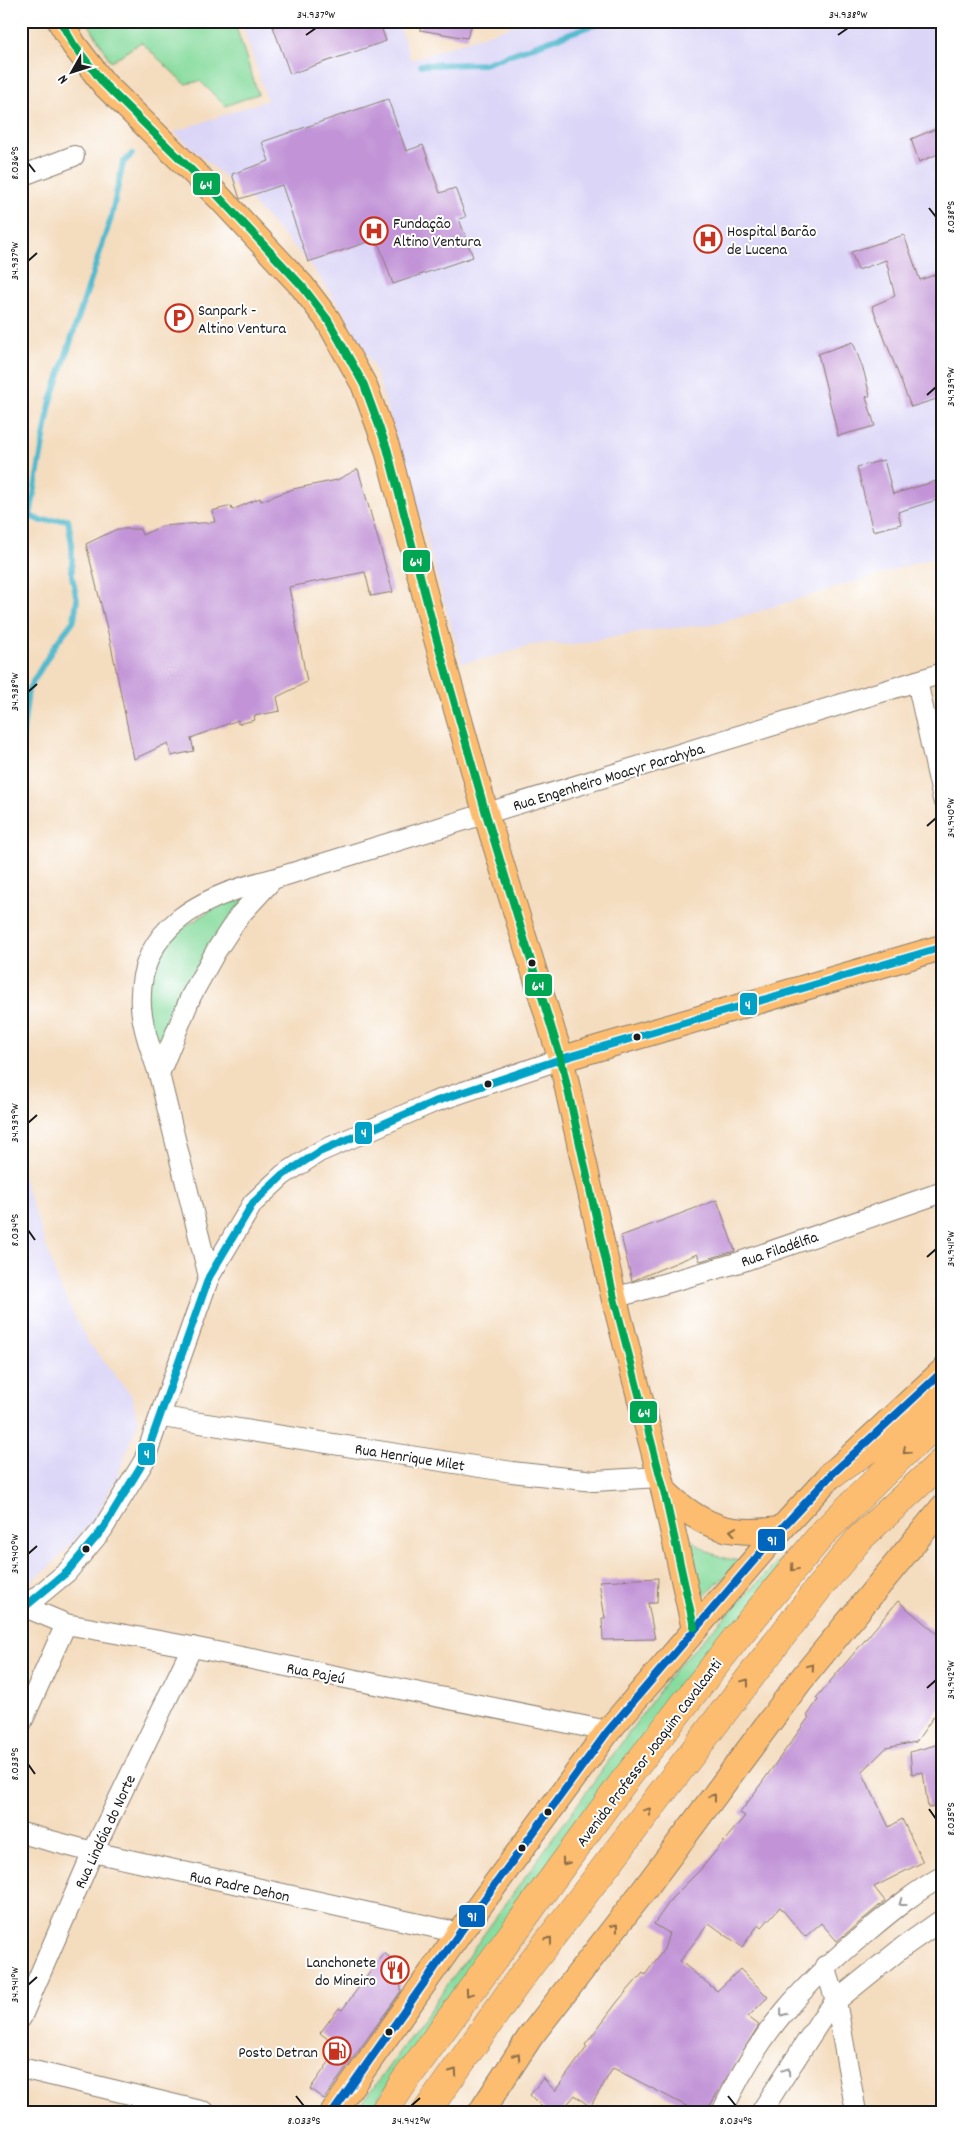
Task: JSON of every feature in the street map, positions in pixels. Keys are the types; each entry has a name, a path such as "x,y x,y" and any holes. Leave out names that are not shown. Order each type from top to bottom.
{"highway":[{"path":"832,1474 943,1399"},
{"name":"Avenida Professor Joaquim Cavalcanti","path":"384,2112 621,1785 737,1637 824,1532 907,1450 943,1419"},
{"path":"426,2112 521,1978 817,1590 860,1538 943,1461"}],"main road":[{"path":"60,21 74,45 104,84 219,197 302,286 346,348 364,385 387,448 436,637 486,814 561,1059 614,1298 662,1484 694,1627"},
{"path":"561,1059 943,947"},
{"path":"333,2112 460,1933 608,1730 694,1627 832,1474 943,1371"},
{"path":"662,1484 682,1510 705,1523 730,1531 755,1533 781,1529"},
{"path":"481,2112 530,2037 644,1890 800,1682 943,1507"}],"street":[{"path":"21,176 74,156"},
{"name":"Rua Engenheiro Moacyr Parahyba","path":"210,1277 141,1008 142,980 150,954 166,930 185,913 210,898 244,886 273,879 943,673"},
{"path":"916,681 943,799"},
{"path":"159,1074 191,996 216,951 239,916 273,879"},
{"path":"23,1609 67,1572 102,1530 144,1461 162,1417 210,1277 253,1203 283,1176 319,1152 434,1102 561,1059"},
{"name":"Rua Filadélfia","path":"614,1298 740,1262 943,1192"},
{"name":"Rua Henrique Milet","path":"162,1417 512,1472 594,1481 662,1484"},
{"name":"Rua Pajeú","path":"23,1609 66,1624 192,1647 608,1730"},
{"path":"21,1724 66,1624"},
{"name":"Rua Lindóia do Norte","path":"21,2018 93,1852 192,1647"},
{"name":"Rua Padre Dehon","path":"21,1833 93,1852 460,1933"},
{"path":"722,2112 738,2078 770,2028 800,1992 825,1966 902,1902 943,1876"},
{"path":"761,2112 822,2018 836,2002 903,1947 943,1919"},
{"path":"825,1966 836,2002 856,2112"},
{"path":"21,2068 205,2112"}],"shaded area":[{"name":"Hospital Barão de Lucena","path":"241,21 398,21 411,60 526,21 943,21 943,555 716,624 643,631 572,645 551,643 532,645 492,657 462,663 402,455 374,367 346,315 309,263 248,198 174,132 267,100"},
{"path":"21,1171 59,1285 88,1342 132,1396 138,1423 118,1474 94,1520 47,1569 21,1590"}],"green space":[{"path":"87,21 234,21 258,94 225,106 200,81 185,84 141,42 111,62"},
{"path":"248,898 158,1054 142,1002 158,951 180,930 218,906"},
{"path":"819,1519 380,2095 370,2112 356,2112 674,1670"},
{"path":"675,1525 690,1539 712,1554 741,1561 698,1602"}],"building":[{"path":"271,21 379,21 386,41 290,74"},
{"path":"421,21 473,21 467,38 420,30"},
{"path":"388,99 406,151 423,145 440,193 455,188 466,217 459,219 473,257 393,284 377,239 308,262 282,185 240,199 232,174 269,161 262,142"},
{"path":"943,126 943,152 919,162 911,139"},
{"path":"904,235 920,280 943,272 943,397 911,407 872,306 895,296 886,260 858,270 851,252"},
{"path":"853,342 864,372 870,396 866,397 875,426 838,436 818,354"},
{"path":"884,460 893,494 943,479 943,498 898,512 901,524 873,531 857,467"},
{"path":"358,469 393,592 371,596 365,572 289,587 307,682 277,697 280,711 254,716 255,720 238,724 238,720 191,738 194,751 171,756 168,743 134,759 111,645 86,544 117,529 140,529 142,535 162,526 215,522 212,511 231,506 232,510 260,498 261,501 293,489 337,480"},
{"path":"717,1200 735,1251 700,1261 697,1254 632,1281 621,1236"},
{"path":"658,1578 657,1603 648,1603 655,1639 603,1640 602,1618 605,1618 599,1581"},
{"path":"898,1601 943,1639 943,1703 916,1742 886,1748 862,1772 889,1827 902,1819 923,1862 874,1887 885,1901 837,1941 821,1923 805,1937 780,1907 762,1927 759,1924 742,1947 709,1923 680,1961 717,1991 740,1969 768,1997 748,2017 759,2025 706,2112 698,2112 613,2068 590,2107 575,2095 561,2112 547,2112 530,2095 543,2078 555,2091 587,2047 585,2045 618,2001 643,1973 645,1975 664,1949 669,1933 654,1924 672,1898 700,1870 745,1816 740,1813 809,1717 807,1716 818,1700 816,1698"},
{"path":"943,1743 943,1806 928,1808 923,1772 912,1774 910,1752"},
{"path":"384,1953 400,1965 401,1991 324,2099 310,2089 339,2048 320,2033 339,2008 342,2010"}],"waterway":[{"path":"421,65 484,64 604,21"},
{"path":"21,750 28,690 55,645 74,620 77,600 72,576 72,545 68,519 41,521 30,516 50,404 111,218 123,163 132,154"}],"transit line":[{"name":"64","path":"60,21 74,45 104,84 219,197 302,286 328,320 364,385 387,448 436,637 486,814 561,1059 614,1298 664,1491 694,1627"},
{"name":"4","path":"21,1610 67,1572 102,1530 144,1461 209,1277 253,1203 283,1175 319,1152 434,1102 561,1059 943,947"},
{"name":"91","path":"333,2112 458,1935 608,1731 781,1529 832,1474 943,1371"}],"place":[{"name":"Fundação Altino Ventura","path":"374,231"},
{"name":"Hospital Barão de Lucena","path":"708,239"},
{"name":"Sanpark - Altino Ventura","path":"179,318"},
{"name":"Lanchonete do Mineiro","path":"395,1970"},
{"name":"Posto Detran","path":"337,2051"}]}
